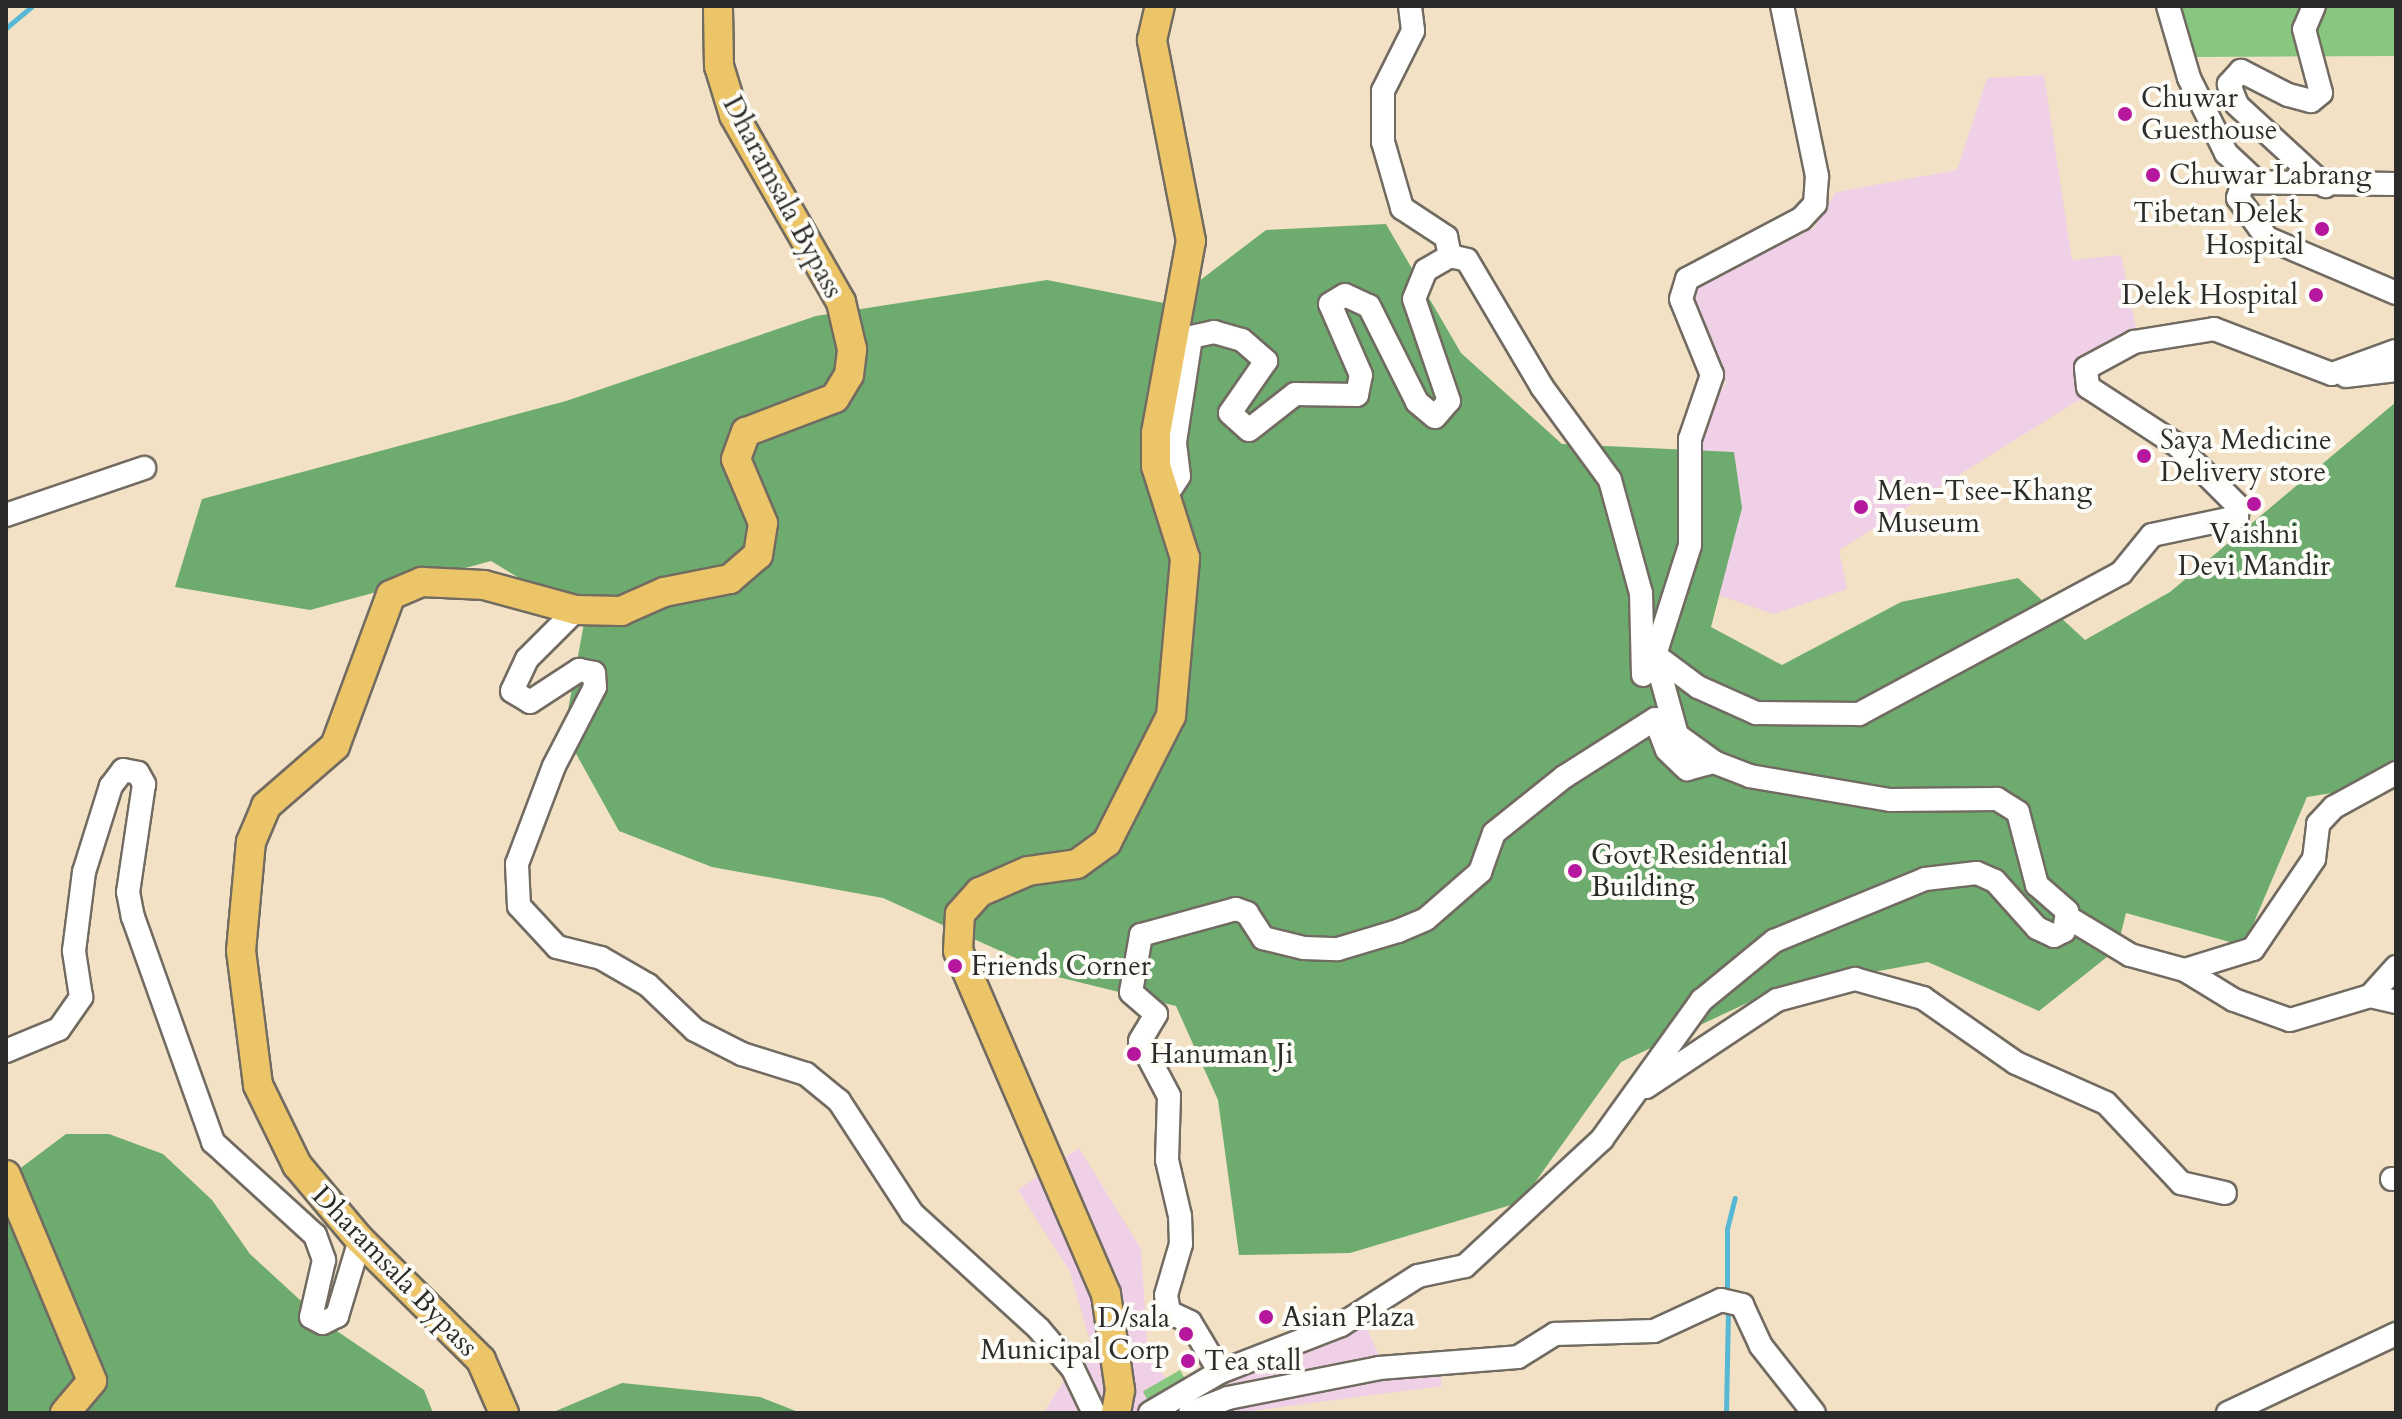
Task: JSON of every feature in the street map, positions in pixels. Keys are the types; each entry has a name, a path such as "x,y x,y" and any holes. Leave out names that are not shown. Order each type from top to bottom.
{"main road":[{"name":"Dharamsala Bypass","path":"504,1413 481,1360 360,1240 297,1165 258,1085 241,951 251,842 266,806 335,746 391,595 422,582 484,585 576,610 621,611 664,592 730,579 758,555 763,523 736,459 746,432 835,398 849,375 852,349 841,302 734,115 719,66 718,6"},
{"path":"1116,1413 1120,1390 1106,1294 958,951 960,914 980,892 1028,871 1077,864 1107,842 1135,799 1171,716 1185,558 1168,493 1156,466 1156,433 1191,241 1152,40 1160,6"},
{"path":"6,1175 92,1381 65,1413"}],"street":[{"path":"1410,6 1413,31 1383,91 1383,142 1402,208 1446,237 1450,256"},
{"path":"1782,6 1817,176 1815,204 1801,219 1687,279 1681,299 1712,375 1690,439 1690,545 1655,655 1677,735 1714,762 1750,776 1879,798 1997,799 2018,812 2037,885 2069,918 2130,955 2185,970 2234,1000 2290,1020 2370,996 2396,1002"},
{"path":"2168,6 2189,78 2226,153 2256,181"},
{"path":"2314,6 2304,29 2321,93 2311,101 2288,95 2241,71 2229,84 2237,105 2325,186"},
{"path":"2396,184 2325,186 2243,182 2238,198 2267,238 2396,293"},
{"path":"1168,493 1179,476 1175,442 1191,337 1214,332 1242,340 1266,361 1230,413 1249,430 1295,394 1357,395 1361,375 1330,304 1345,295 1369,306 1417,402 1435,417 1449,401 1414,299 1426,270 1450,256 1467,260 1542,387 1610,480 1641,593 1644,690 1667,750 1687,769 1714,762"},
{"path":"1655,655 1698,687 1756,713 1859,714 2121,573 2152,535 2237,517 2238,506 2177,445 2088,387 2086,368 2134,342 2214,329 2332,374 2396,370"},
{"path":"2332,374 2396,351"},
{"path":"6,515 144,468"},
{"path":"576,610 527,659 512,691 530,702 579,670 594,673 595,687 554,766 517,864 519,906 557,947 601,958 648,985 695,1030 742,1054 806,1074 839,1101 912,1213 1039,1329 1073,1369 1094,1413"},
{"path":"1220,1372 1190,1322 1169,1312 1166,1295 1181,1244 1180,1216 1167,1160 1169,1096 1140,1041 1156,1014 1131,992 1141,935 1236,909 1247,913 1263,938 1304,948 1338,949 1412,925 1480,872 1494,833 1564,777 1655,719"},
{"path":"6,1051 59,1029 81,997 74,951 84,872 111,786 123,770 138,773 144,784 128,892 133,917 213,1142 315,1235 324,1260 311,1317 323,1323 337,1316 360,1240"},
{"path":"2185,970 2253,949 2314,859 2318,824 2334,807 2396,773"},
{"path":"1150,1413 1220,1372 1341,1325 1418,1276 1465,1266 1581,1160 1645,1087 1702,1000 1774,941 1925,879 1977,873 1995,881 2037,928 2054,936 2069,918"},
{"path":"2370,996 2396,967"},
{"path":"1645,1087 1777,1000 1855,979 1923,998 2016,1063 2106,1103 2181,1183 2225,1193"},
{"path":"1190,1413 1228,1398 1379,1368 1518,1357 1555,1334 1654,1331 1732,1302 1761,1346 1814,1413"},
{"path":"2228,1413 2396,1334"}],"shaded area":[{"path":"2044,75 2072,260 2121,255 2137,332 2085,352 2080,377 2094,399 2077,401 1839,550 1847,589 1774,614 1691,586 1703,424 1726,383 1695,298 1697,263 1813,229 1836,192 1957,170 1987,78"},
{"path":"1079,1148 1141,1249 1148,1357 1172,1385 1359,1309 1380,1358 1437,1350 1442,1386 1235,1413 1043,1413 1090,1341 1070,1272 1018,1190"}],"green space":[{"path":"2155,6 2396,6 2396,56 2191,57"},
{"path":"1386,224 1461,353 1562,444 1734,452 1742,508 1711,627 1782,665 1901,602 2018,578 2085,640 2170,592 2396,402 2396,783 2307,797 2244,946 2126,913 2117,949 2039,1011 1928,962 1775,990 1621,1062 1521,1202 1350,1253 1239,1255 1218,1100 1176,1006 1058,977 883,898 712,867 619,831 564,732 585,618 491,561 310,610 175,587 202,499 566,401 816,316 1047,280 1169,304 1266,230"},
{"path":"66,1134 109,1134 163,1154 212,1200 250,1254 325,1323 424,1390 433,1413 6,1413 6,1179"},
{"path":"1180,1370 1188,1384 1151,1405 1143,1392"},
{"path":"622,1383 760,1397 801,1413 551,1413"}],"waterway":[{"path":"6,28 32,6"},
{"path":"1727,1296 1727,1229 1735,1198"},
{"path":"1726,1413 1728,1310"}],"place":[{"name":"Chuwar Guesthouse","path":"2125,114"},
{"name":"Chuwar Labrang","path":"2153,175"},
{"name":"Tibetan Delek Hospital","path":"2322,229"},
{"name":"Delek Hospital","path":"2316,295"},
{"name":"Saya Medicine Delivery store","path":"2144,456"},
{"name":"Vaishni Devi Mandir","path":"2254,504"},
{"name":"Men-Tsee-Khang Museum","path":"1861,507"},
{"name":"Govt Residential Building","path":"1575,871"},
{"name":"Friends Corner","path":"955,966"},
{"name":"Hanuman Ji","path":"1134,1054"},
{"name":"Asian Plaza","path":"1266,1317"},
{"name":"D/sala Municipal Corp","path":"1186,1334"},
{"name":"Tea stall","path":"1188,1361"}]}
